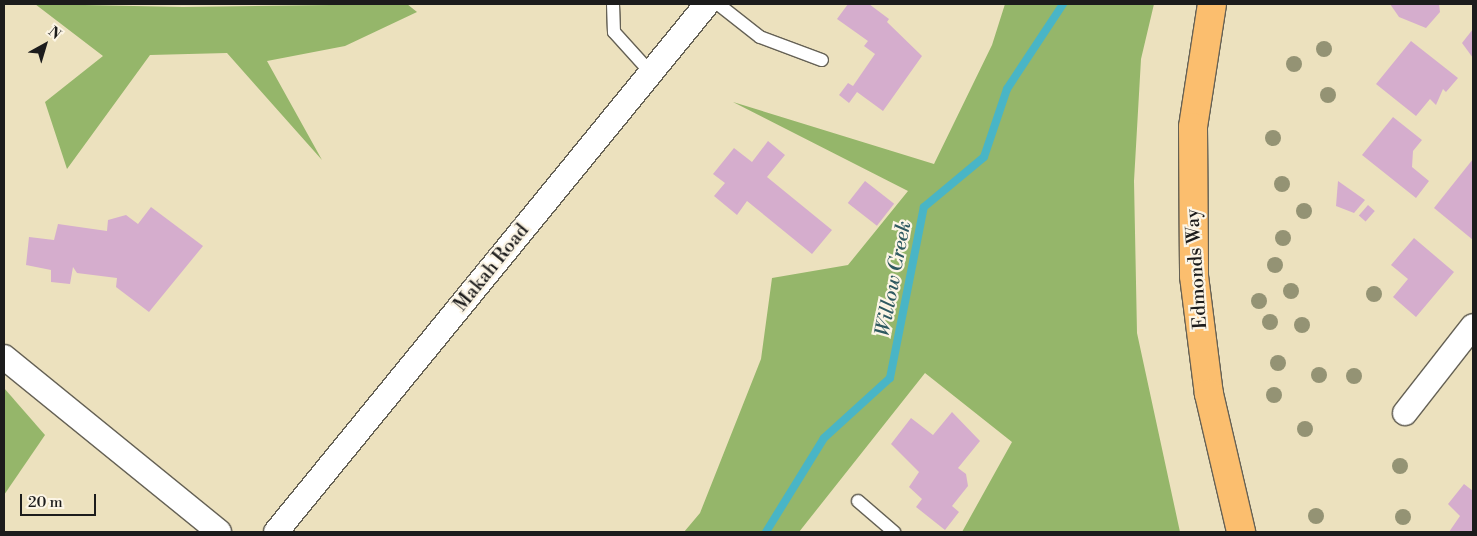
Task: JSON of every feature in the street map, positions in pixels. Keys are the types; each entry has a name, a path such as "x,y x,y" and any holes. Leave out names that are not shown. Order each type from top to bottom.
{"main road":[{"name":"Edmonds Way","path":"1212,4 1192,127 1194,276 1209,394 1241,532"}],"street":[{"name":"Makah Road","path":"276,532 650,73 709,4"},
{"path":"1405,413 1473,326"},
{"path":"4,357 219,532"}],"lane":[{"path":"613,4 614,32 650,73"},
{"path":"709,4 760,37 822,60"},
{"path":"858,501 894,532"}],"green space":[{"path":"35,4 183,7 407,4 417,12 345,46 267,61 322,160 227,53 150,55 67,169 45,102 103,56"},
{"path":"1005,4 1154,4 1141,59 1134,181 1137,333 1180,532 962,532 1012,442 925,373 799,532 684,532 700,513 761,359 772,278 848,265 908,191 733,102 934,164 992,45"},
{"path":"4,388 45,435 4,495"}],"building":[{"path":"848,4 869,4 889,19 887,22 922,56 883,111 857,92 849,103 839,95 848,83 853,86 875,54 864,46 868,41 837,19"},
{"path":"1390,4 1439,4 1440,12 1426,28 1399,17"},
{"path":"1473,29 1473,58 1462,43"},
{"path":"1411,41 1458,78 1446,92 1443,89 1436,105 1430,99 1416,116 1376,84"},
{"path":"1393,117 1422,140 1413,151 1412,167 1429,181 1416,198 1362,155"},
{"path":"768,141 785,155 767,177 832,230 812,254 747,201 737,215 714,196 725,183 713,174 734,148 752,162"},
{"path":"1473,159 1473,240 1434,208"},
{"path":"865,181 894,204 877,226 848,203"},
{"path":"1338,181 1365,200 1354,213 1336,206"},
{"path":"1368,205 1375,211 1366,221 1359,216"},
{"path":"151,207 203,246 149,312 116,287 117,278 77,273 73,267 70,284 51,282 51,270 26,265 29,237 54,240 58,224 107,231 108,220 126,215 138,224"},
{"path":"1414,238 1454,272 1416,317 1393,297 1408,279 1391,265"},
{"path":"952,412 980,441 958,468 966,474 968,486 952,506 959,512 945,530 916,507 922,499 909,487 919,472 891,444 911,418 933,435"},
{"path":"1464,484 1473,491 1473,532 1449,532 1460,516 1448,504"}],"waterway":[{"name":"Willow Creek","path":"766,532 824,438 890,378 924,207 984,157 1007,89 1063,4"}]}
